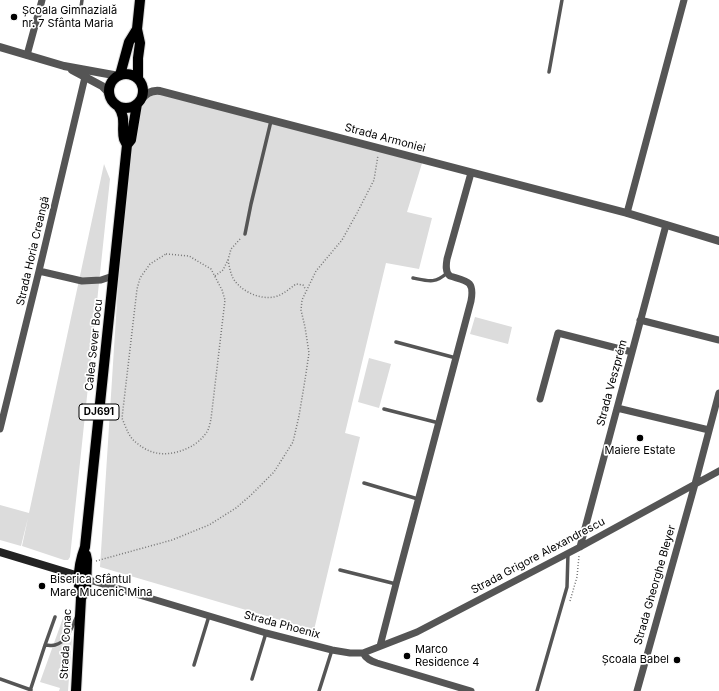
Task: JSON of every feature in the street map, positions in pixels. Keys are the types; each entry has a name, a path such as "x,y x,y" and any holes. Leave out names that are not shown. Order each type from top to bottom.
{"main road":[{"name":"DJ691","path":"118,106 112,101 109,90 111,84 119,76 129,42 136,29 140,0"},
{"name":"DJ691","path":"136,29 140,43 138,79 142,84 143,90 143,96 139,102"},
{"path":"119,76 124,74 131,75 138,79"},
{"path":"118,106 128,108 139,102"},
{"name":"Calea Sever Bocu","path":"83,577 87,560 85,547 127,145 131,140 139,102"},
{"name":"Calea Sever Bocu","path":"118,106 121,111 124,139 127,145"},
{"path":"0,552 83,577"},
{"name":"Strada Conac","path":"76,691 81,603 86,589 83,577"}],"street":[{"path":"28,55 42,0"},
{"path":"627,213 684,0"},
{"path":"0,47 64,66 119,76"},
{"path":"64,66 104,87 110,96"},
{"name":"Strada Horia Creangă","path":"0,429 85,77"},
{"name":"Strada Armoniei","path":"139,102 148,92 160,91 627,213 719,241"},
{"path":"380,646 471,301 472,292 471,286 468,282 450,276 446,269 447,259 472,173"},
{"name":"Strada Veszprém","path":"580,547 666,225"},
{"path":"39,271 82,281 101,280 113,276"},
{"path":"640,320 719,340"},
{"path":"540,399 558,333 632,352"},
{"name":"Strada Gheorghe Bleyer","path":"637,691 709,430 717,411 719,394"},
{"path":"617,408 709,430"},
{"name":"Strada Grigore Alexandrescu","path":"363,653 417,632 568,554 719,471"},
{"name":"Strada Phoenix","path":"83,577 266,633 332,650 350,653 363,653"},
{"path":"363,653 368,659 377,663 471,691"}],"lane":[{"path":"81,7 82,0"},
{"path":"549,72 562,0"},
{"path":"245,234 271,120"},
{"path":"413,278 432,281 438,279 447,272"},
{"path":"396,342 456,358"},
{"path":"384,409 439,423"},
{"path":"364,483 418,499"},
{"path":"537,691 567,587 568,554"},
{"path":"340,570 396,584"},
{"path":"45,645 55,645 62,642 68,635 81,603"},
{"path":"194,665 209,616"},
{"path":"0,679 31,690 55,617"},
{"path":"252,679 266,633"},
{"path":"319,691 332,650"}],"path":[{"path":"95,561 172,540 209,525 236,508 274,472 293,442 304,387 309,353 301,310 302,300 316,271 342,240 374,180 379,148"},
{"path":"215,276 224,270 231,249 245,234"},
{"path":"166,254 189,256 211,269 215,276 225,300 211,419 207,433 196,444 180,452 166,454 151,452 137,444 128,434 122,418 137,289 140,278 150,264 166,254"},
{"path":"228,260 231,275 237,284 246,291 263,298 274,297 286,292 296,284 303,285 306,290"}],"shaded area":[{"path":"153,91 423,160 407,212 432,218 419,269 386,263 345,433 360,437 314,630 100,567 127,145 132,107"},
{"path":"104,164 110,179 70,557 68,560 64,560 22,546 28,518 21,546 0,540 0,505 29,513"},
{"path":"475,317 512,327 508,344 470,334"},
{"path":"369,358 391,364 379,408 358,402"},
{"path":"63,618 72,639 68,691 59,691 60,688 40,682"}],"place":[{"name":"Școala Gimnazială nr. 7 Sfânta Maria","path":"14,17"},
{"name":"Maiere Estate","path":"640,438"},
{"name":"Biserica Sfântul Mare Mucenic Mina","path":"42,586"},
{"name":"Marco Residence 4","path":"407,656"},
{"name":"Școala Babel","path":"677,660"}]}
